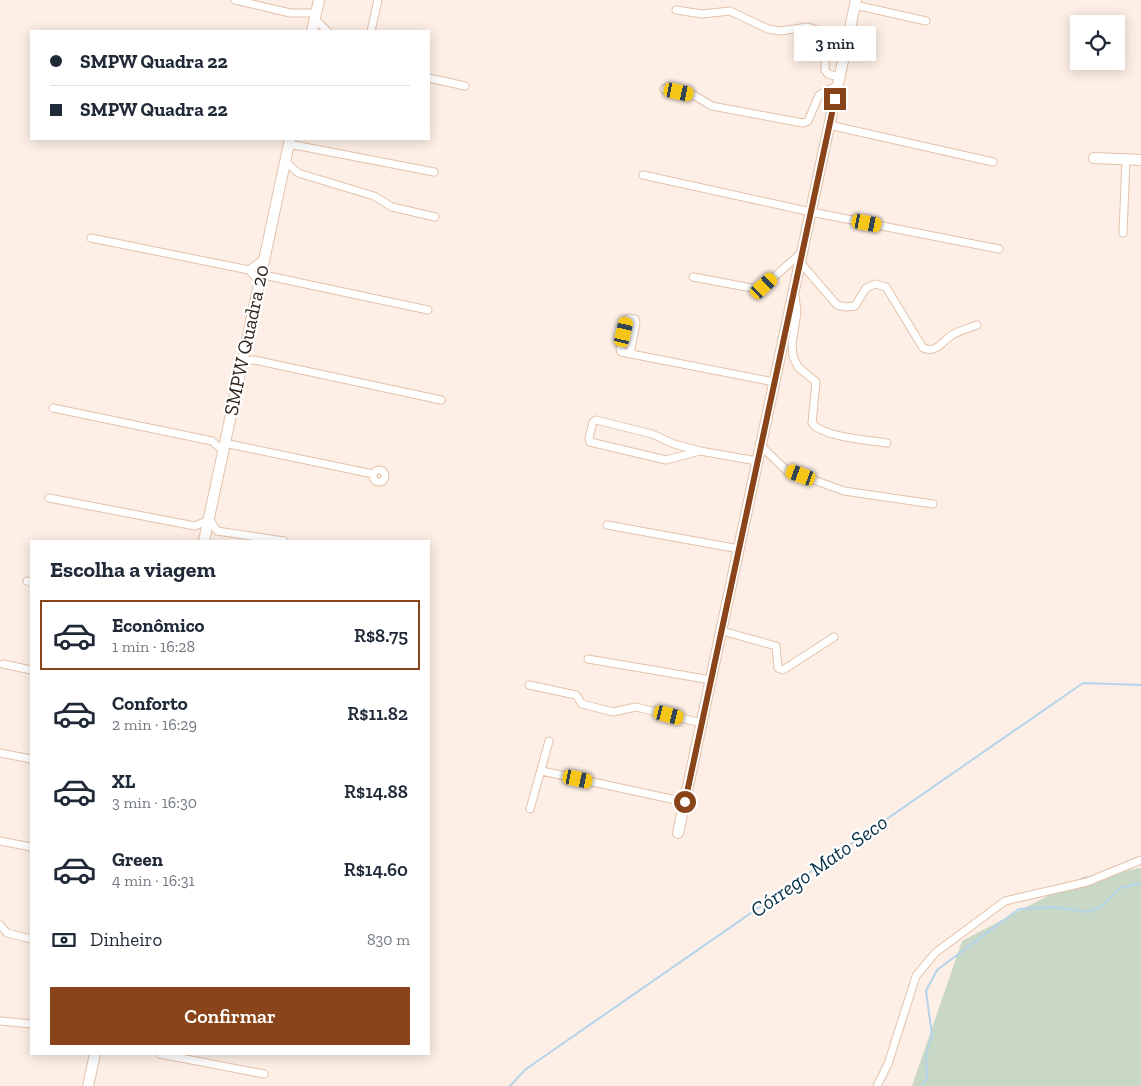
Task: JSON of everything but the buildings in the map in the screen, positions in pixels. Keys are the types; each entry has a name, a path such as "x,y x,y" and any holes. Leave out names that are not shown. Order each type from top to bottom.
{"street":[{"path":"235,0 295,14 316,16 326,30"},
{"path":"312,30 319,0"},
{"path":"372,30 378,0"},
{"path":"678,833 855,2 926,21"},
{"path":"676,10 702,14 730,11 768,30 780,31 808,27 819,30 825,38 825,70 838,81"},
{"path":"430,78 466,86"},
{"path":"664,89 695,96 712,106 803,123 808,121 821,93 838,81"},
{"path":"829,125 993,162"},
{"path":"289,141 434,172"},
{"name":"SMPW Quadra 20","path":"204,538 258,278 289,141"},
{"path":"1094,158 1141,160"},
{"path":"1123,233 1126,159"},
{"path":"285,161 298,174 374,196 392,207 435,217"},
{"path":"280,182 298,174"},
{"path":"643,175 811,212 999,249"},
{"path":"91,238 249,270 258,278 428,310"},
{"path":"693,277 757,289 764,286 800,257"},
{"path":"800,257 837,305 855,306 866,288 874,284 886,286 914,336 923,348 930,351 937,348 952,335 977,325"},
{"path":"249,270 262,260"},
{"path":"794,291 797,312 792,344 793,356 798,367 816,382 812,423 814,426 834,434 887,443"},
{"path":"630,354 636,323 635,319 629,318 626,320 621,352 630,354 735,376 774,382"},
{"path":"621,343 632,344"},
{"path":"244,350 254,360"},
{"path":"242,361 254,360 441,400"},
{"path":"53,408 373,474"},
{"path":"700,451 666,460 590,442 589,438 593,422 596,420 652,434 674,444 700,451 756,462"},
{"path":"212,442 224,443"},
{"path":"761,446 786,470 844,491 933,504"},
{"path":"49,498 195,526 209,519 217,531"},
{"path":"607,525 739,549"},
{"path":"195,526 204,538 217,531 277,540"},
{"path":"722,631 776,646 778,668 783,670 834,637"},
{"path":"588,659 711,680"},
{"path":"3,664 30,670"},
{"path":"529,685 576,695 582,704 614,712 636,707 702,723"},
{"path":"530,809 549,741"},
{"path":"0,753 30,759"},
{"path":"542,771 685,802"},
{"path":"0,840 30,847"},
{"path":"877,1086 888,1064 916,976 935,953 1005,901 1088,882 1141,860"},
{"path":"0,925 7,933 30,939"},
{"path":"0,1021 30,1024"},
{"path":"88,1086 95,1055"},
{"path":"165,1055 264,1074"}],"green space":[{"path":"1141,868 1141,1086 912,1086 962,941 1083,877"}],"waterway":[{"name":"Córrego Mato Seco","path":"510,1086 526,1069 1083,683 1141,685"},
{"path":"922,1086 927,1078 926,1055 932,1035 926,991 937,970 1019,909 1054,907 1089,912 1102,906 1120,888 1141,883"}],"route":[{"path":"685,802 794,291 800,254 835,99"}]}
